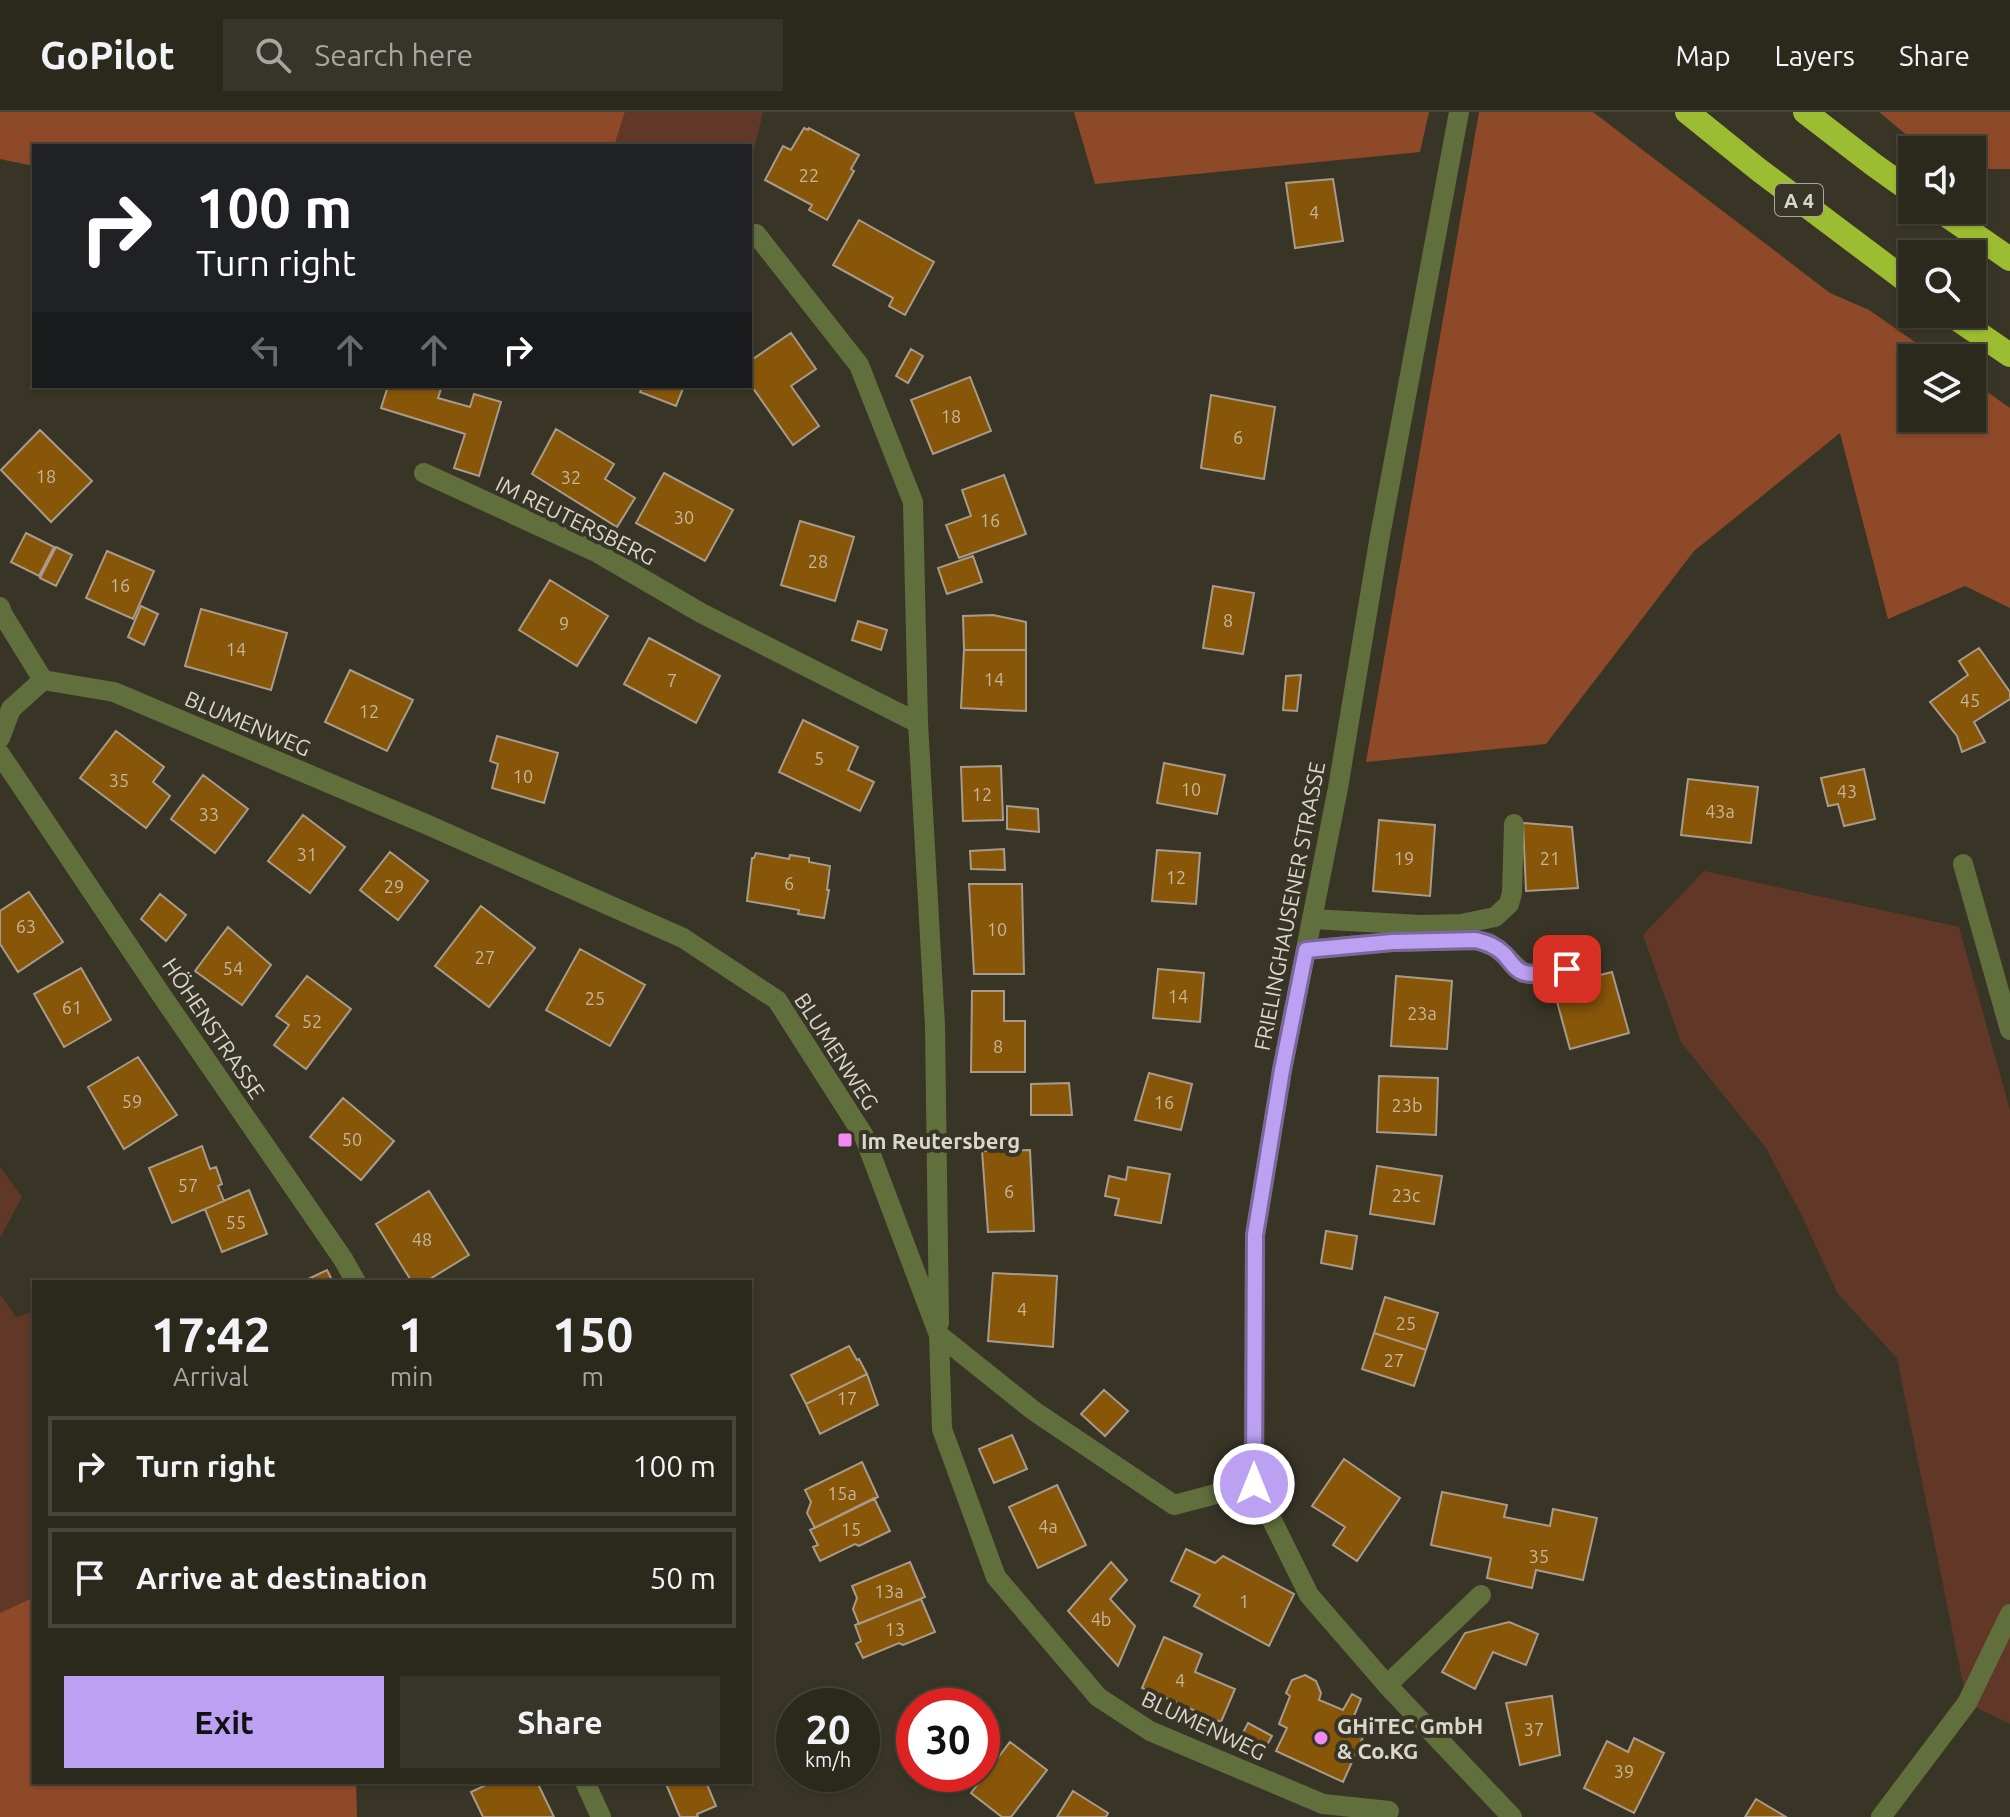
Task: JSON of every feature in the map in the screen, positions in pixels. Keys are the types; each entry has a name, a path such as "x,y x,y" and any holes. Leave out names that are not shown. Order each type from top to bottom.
{"highway":[{"name":"A 4","path":"1687,112 1898,274"},
{"path":"1805,112 1898,182"},
{"path":"1959,224 2010,259"},
{"path":"1969,328 2010,355"}],"street":[{"name":"FRIELINGHAUSENER STRASSE","path":"1459,112 1379,541 1338,788 1282,1070 1255,1235 1254,1484 1309,1595 1387,1685 1512,1817"},
{"path":"756,234 859,365 913,502 918,723 935,1026 939,1335 1034,1411 1174,1505 1254,1484"},
{"name":"IM REUTERSBERG","path":"424,473 598,553 701,613 918,723"},
{"path":"0,607 43,680 11,709 0,738"},
{"name":"BLUMENWEG","path":"43,680 114,692 428,825 683,938 777,1000 864,1136 939,1335 942,1429 996,1577 1098,1697 1150,1731 1323,1804 1389,1811"},
{"name":"HÖHENSTRASSE","path":"0,754 355,1280"},
{"path":"1312,919 1421,925 1461,924 1495,917 1509,904 1512,893 1514,824"},
{"path":"1963,864 2010,1030"},
{"path":"1306,950 1392,942 1476,940 1498,949 1523,973 1567,969"},
{"path":"1387,1685 1481,1595"},
{"path":"1881,1817 1967,1703 2010,1614"},
{"path":"586,1784 601,1817"}],"shaded area":[{"path":"0,112 625,112 615,144 32,144 32,166 0,159"},
{"path":"625,112 763,112 752,158 752,144 615,144"},
{"path":"1074,112 1429,112 1420,152 1095,184"},
{"path":"1479,112 1593,112 1830,293 1869,310 1918,344 1898,344 1898,432 1986,432 1986,391 2010,408 2010,608 1965,586 1888,619 1840,433 1694,551 1546,744 1366,762"},
{"path":"1879,112 2010,112 2010,169 1986,169 1986,136 1908,136"},
{"path":"1704,871 1959,927 2010,1110 2010,1724 1967,1703 1897,1358 1838,1294 1766,1148 1681,1042 1643,935"},
{"path":"0,1167 22,1197 0,1238"},
{"path":"0,1294 16,1317 32,1313 32,1598 0,1613"},
{"path":"32,1598 32,1784 356,1784 357,1817 0,1817 0,1613"}],"building":[{"path":"804,128 859,155 851,169 854,171 827,220 809,210 812,205 765,180 783,146 791,150"},
{"path":"1333,179 1343,241 1295,248 1286,183"},
{"path":"859,220 934,262 905,315 889,306 893,298 833,265"},
{"path":"791,333 816,369 791,386 819,426 793,445 752,387 752,360"},
{"path":"911,349 923,356 908,383 896,376"},
{"path":"970,377 991,431 933,454 911,400"},
{"path":"387,388 441,388 438,398 470,407 474,394 501,402 479,476 454,468 465,434 381,408"},
{"path":"642,388 683,388 676,406 640,392"},
{"path":"1211,395 1275,407 1264,479 1201,468"},
{"path":"556,429 614,464 605,479 635,498 617,527 532,474"},
{"path":"40,430 92,481 51,522 1,470"},
{"path":"664,473 733,510 705,561 636,523"},
{"path":"1004,475 1026,534 959,558 946,525 971,516 962,490"},
{"path":"800,521 854,537 835,601 781,585"},
{"path":"26,533 54,547 39,576 11,562"},
{"path":"56,547 72,555 56,586 40,578"},
{"path":"107,551 154,571 133,619 86,598"},
{"path":"973,556 982,582 947,594 938,568"},
{"path":"550,580 608,616 577,666 519,630"},
{"path":"1213,586 1254,593 1243,654 1203,648"},
{"path":"141,606 158,614 144,645 128,637"},
{"path":"201,609 287,633 271,690 185,666"},
{"path":"993,615 1026,622 1026,650 964,650 963,616"},
{"path":"858,621 887,630 881,650 852,640"},
{"path":"649,638 720,676 696,723 624,684"},
{"path":"1979,648 2010,692 2010,699 1974,722 1985,742 1962,752 1957,736 1930,702 1968,675 1959,661"},
{"path":"964,650 1026,650 1026,711 961,708"},
{"path":"350,670 413,700 387,751 325,722"},
{"path":"1301,675 1297,711 1283,710 1286,676"},
{"path":"803,720 858,747 848,770 874,782 860,811 779,772"},
{"path":"116,731 164,767 153,782 170,796 146,828 80,778"},
{"path":"497,736 558,753 544,803 492,788 498,764 490,761"},
{"path":"1164,763 1225,775 1217,814 1157,803"},
{"path":"1001,766 1003,820 963,821 961,767"},
{"path":"1864,769 1875,819 1844,826 1838,804 1828,806 1821,778"},
{"path":"203,775 248,809 215,853 171,819"},
{"path":"1688,779 1758,787 1751,843 1681,835"},
{"path":"1007,806 1038,809 1039,832 1007,829"},
{"path":"303,815 345,847 310,893 268,861"},
{"path":"1379,820 1435,825 1430,896 1373,891"},
{"path":"1523,823 1572,827 1578,888 1526,891"},
{"path":"1004,849 1005,870 971,869 970,851"},
{"path":"1157,850 1200,853 1196,904 1152,901"},
{"path":"390,852 428,881 398,920 360,890"},
{"path":"756,853 789,859 790,855 809,858 809,862 830,866 824,918 798,914 799,910 747,901 752,858"},
{"path":"969,884 1022,884 1024,974 974,974"},
{"path":"29,892 63,942 18,972 0,944 0,911"},
{"path":"160,894 186,915 166,941 141,919"},
{"path":"481,906 535,948 489,1007 435,966"},
{"path":"228,927 271,965 242,1005 195,971"},
{"path":"580,949 645,985 610,1046 546,1010"},
{"path":"81,968 111,1020 64,1047 34,994"},
{"path":"1158,969 1204,973 1200,1022 1153,1018"},
{"path":"1612,972 1629,1033 1570,1049 1553,987"},
{"path":"307,976 351,1009 306,1069 274,1045 289,1025 276,1016"},
{"path":"1396,976 1452,981 1447,1049 1391,1046"},
{"path":"972,991 1004,991 1004,1021 1025,1021 1025,1072 971,1072"},
{"path":"138,1057 177,1115 124,1149 88,1087"},
{"path":"1149,1073 1192,1084 1181,1130 1135,1120"},
{"path":"1379,1076 1438,1078 1436,1135 1377,1132"},
{"path":"1069,1083 1072,1115 1031,1115 1031,1084"},
{"path":"343,1098 394,1141 361,1180 310,1137"},
{"path":"202,1146 210,1169 216,1167 222,1184 218,1186 224,1201 172,1223 149,1168"},
{"path":"1030,1150 1034,1231 988,1232 982,1151"},
{"path":"1377,1166 1442,1176 1434,1224 1370,1214"},
{"path":"1128,1167 1170,1174 1161,1223 1115,1215 1119,1199 1105,1196 1109,1176 1126,1180"},
{"path":"249,1190 267,1234 222,1252 205,1209"},
{"path":"429,1191 469,1255 428,1280 411,1280 376,1224"},
{"path":"1326,1231 1357,1236 1352,1269 1321,1263"},
{"path":"327,1270 332,1280 306,1280"},
{"path":"993,1273 1057,1276 1053,1347 988,1341"},
{"path":"1385,1297 1438,1313 1426,1350 1374,1333"},
{"path":"1374,1333 1426,1350 1414,1386 1362,1369"},
{"path":"849,1346 867,1374 806,1404 791,1375"},
{"path":"867,1374 878,1405 820,1434 806,1404"},
{"path":"1104,1390 1128,1411 1105,1436 1081,1414"},
{"path":"1012,1435 1027,1469 994,1483 979,1449"},
{"path":"1344,1459 1400,1498 1357,1561 1333,1545 1345,1527 1312,1506"},
{"path":"862,1462 878,1497 815,1528 807,1513 811,1502 805,1490"},
{"path":"1057,1485 1086,1545 1038,1568 1009,1507"},
{"path":"1442,1492 1507,1505 1504,1517 1550,1526 1553,1509 1597,1518 1583,1580 1536,1570 1532,1588 1487,1578 1491,1558 1431,1545"},
{"path":"874,1498 890,1531 820,1561 813,1547 818,1545 810,1530"},
{"path":"1186,1549 1215,1563 1223,1556 1294,1594 1269,1646 1194,1606 1200,1595 1171,1581"},
{"path":"910,1562 925,1597 859,1624 853,1609 857,1598 852,1586"},
{"path":"1111,1562 1127,1580 1110,1599 1135,1626 1118,1666 1068,1611"},
{"path":"921,1599 935,1632 863,1658 856,1644 861,1641 855,1625"},
{"path":"1509,1622 1538,1634 1526,1665 1493,1652 1475,1689 1442,1672 1465,1633"},
{"path":"1164,1637 1202,1654 1195,1672 1235,1689 1221,1722 1142,1688"},
{"path":"1305,1675 1316,1681 1321,1693 1319,1700 1343,1710 1352,1694 1361,1699 1354,1716 1369,1724 1343,1782 1276,1751 1287,1728 1279,1724 1290,1696 1286,1693 1292,1680"},
{"path":"1552,1696 1560,1755 1520,1765 1506,1703"},
{"path":"1248,1723 1272,1736 1261,1756 1237,1744"},
{"path":"1634,1738 1664,1753 1634,1813 1584,1788 1607,1741 1628,1752"},
{"path":"1010,1742 1047,1770 1011,1817 1002,1817 971,1793 1000,1792 1000,1755"},
{"path":"488,1784 538,1784 554,1817 483,1817 471,1792"},
{"path":"666,1784 707,1784 716,1806 697,1814 698,1817 680,1817"},
{"path":"1073,1791 1108,1813 1106,1817 1057,1817"},
{"path":"1756,1799 1786,1817 1745,1817"}],"place":[{"name":"Im Reutersberg","path":"845,1140"},
{"name":"GHiTEC GmbH & Co.KG","path":"1321,1738"}],"route":[{"path":"1254,1484 1255,1235 1282,1070 1306,950 1392,942 1476,940 1498,949 1523,973 1567,969"}]}
